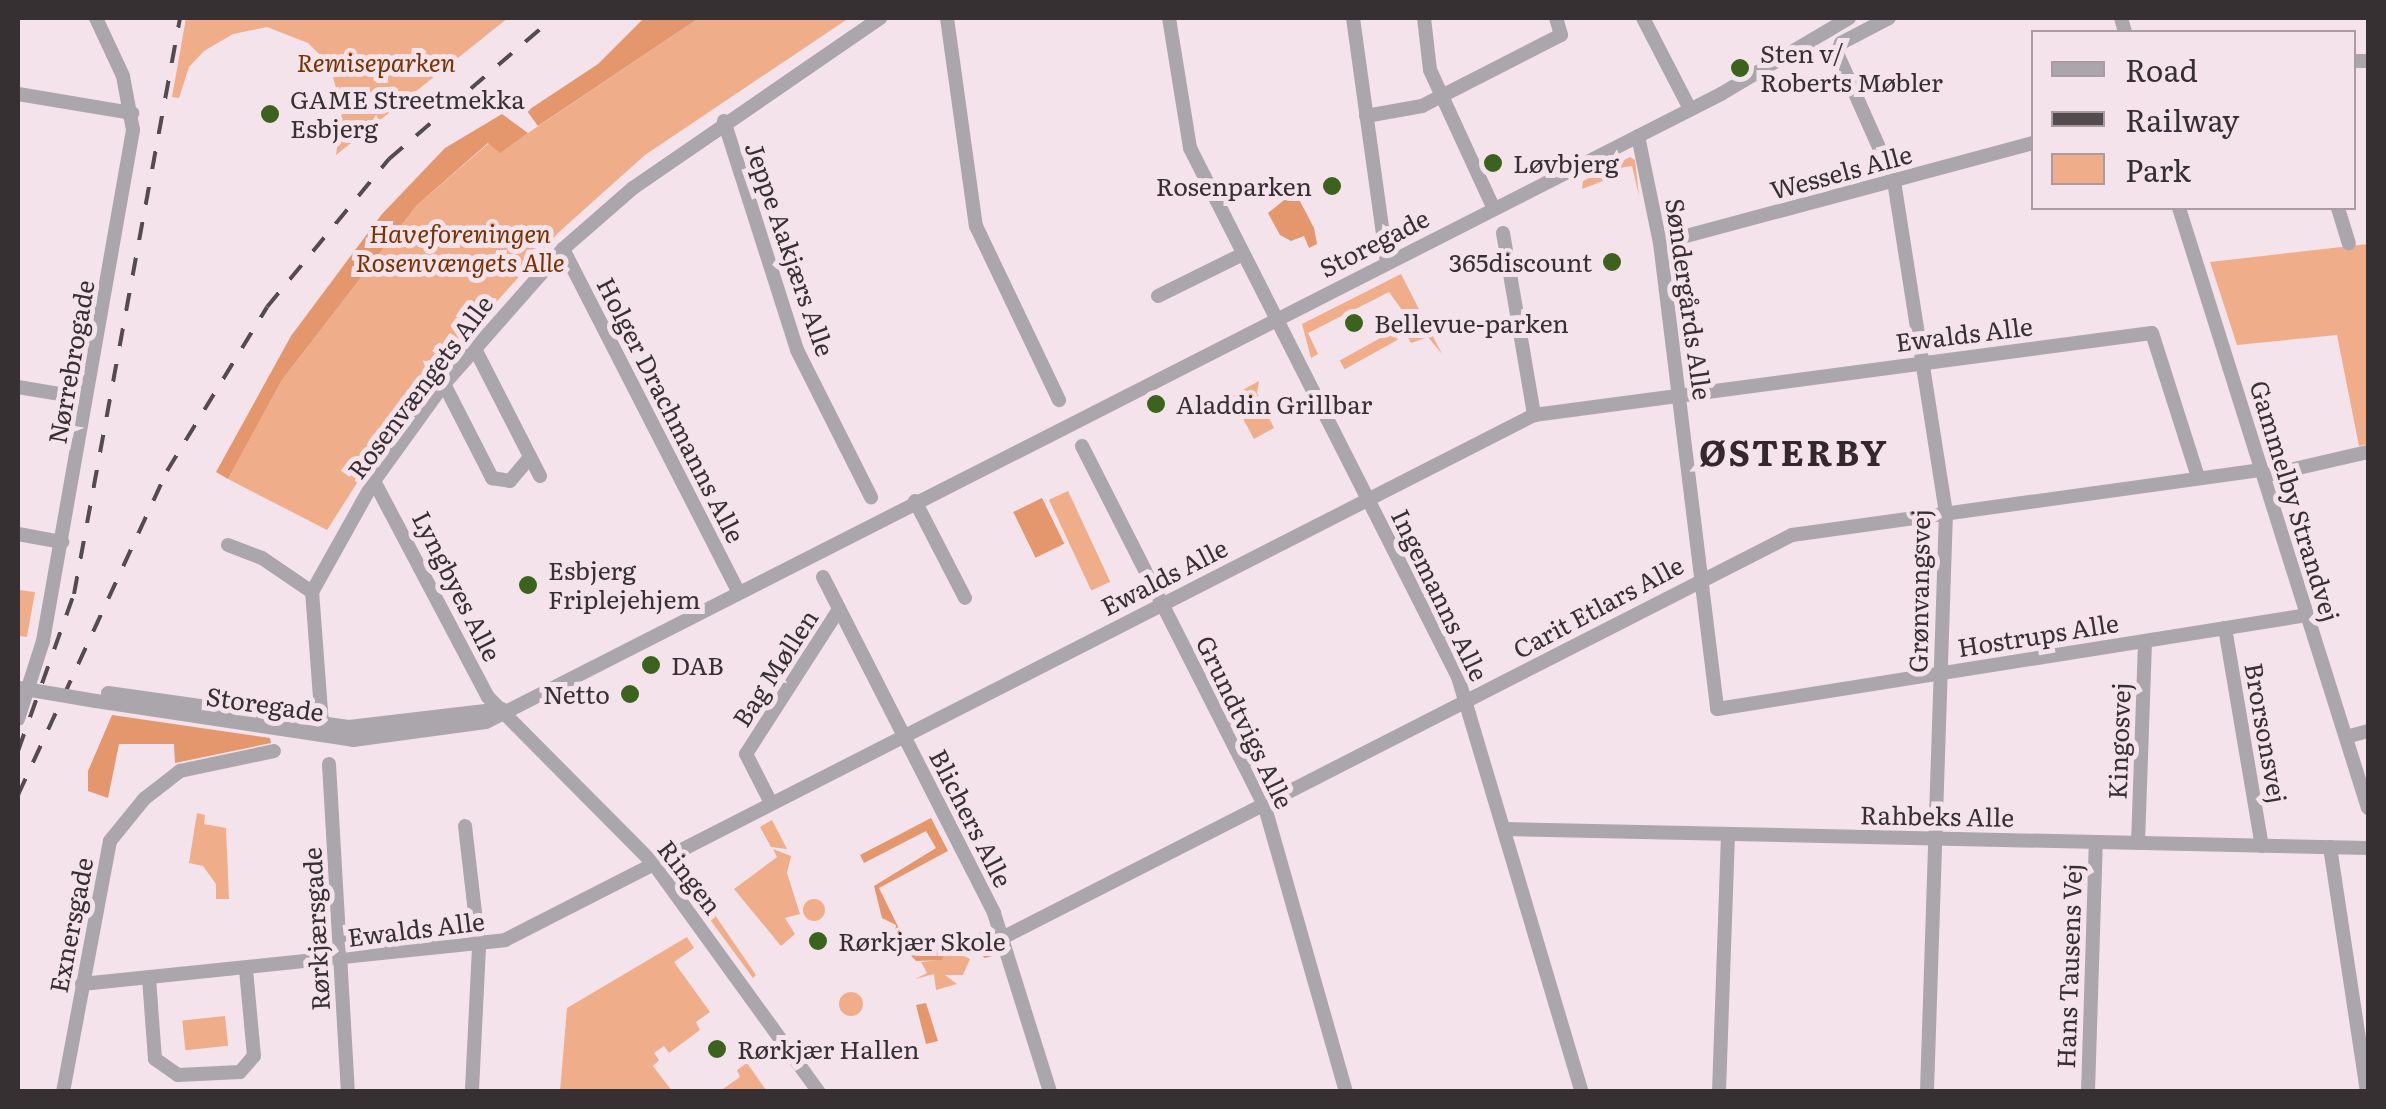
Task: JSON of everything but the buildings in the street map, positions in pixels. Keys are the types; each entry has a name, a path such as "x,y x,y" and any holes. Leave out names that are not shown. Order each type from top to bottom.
{"street":[{"name":"Nørrebrogade","path":"18,718 38,663 62,542 132,113 123,76 96,18"},
{"name":"Rosenvængets Alle","path":"312,592 374,480 444,384 564,249 724,121 880,18"},
{"path":"947,18 976,226 1059,400"},
{"name":"Ingemanns Alle","path":"1169,18 1186,138 1467,701 1582,1092"},
{"path":"1353,18 1387,262"},
{"path":"1424,18 1440,97 1492,206"},
{"path":"1366,116 1440,97 1561,36 1556,18"},
{"path":"1643,18 1690,110"},
{"name":"Storegade","path":"19,682 353,740 486,722 503,709 1492,206 1690,110 1849,18"},
{"name":"Grønvangsvej","path":"1889,18 1838,48 1894,182 1946,512 1927,1092"},
{"path":"18,94 132,113"},
{"name":"Jeppe Aakjærs Alle","path":"724,121 797,350 871,496"},
{"name":"Søndergårds Alle","path":"1638,136 1660,243 1705,577 1717,709"},
{"name":"Wessels Alle","path":"1660,243 2031,144"},
{"name":"Gammelby Strandvej","path":"2180,210 2368,808"},
{"path":"2339,210 2349,243"},
{"path":"1504,233 1534,415"},
{"name":"Holger Drachmanns Alle","path":"564,249 738,592"},
{"path":"1158,296 1243,254"},
{"name":"Ewalds Alle","path":"82,984 479,947 506,940 1534,415 2152,332 2198,477"},
{"path":"474,347 540,476"},
{"path":"444,384 492,478 510,480 530,457"},
{"path":"18,387 66,395"},
{"name":"Grundtvigs Alle","path":"1082,446 1264,804 1346,1092"},
{"name":"Carit Etlars Alle","path":"1004,937 1792,535 2198,477 2263,473 2368,452"},
{"name":"Lyngbyes Alle","path":"374,480 488,697 503,709"},
{"path":"915,502 965,598"},
{"path":"18,534 62,542"},
{"path":"228,545 262,558 312,592 322,724"},
{"name":"Blichers Alle","path":"822,576 1004,937 1050,1092"},
{"name":"Bag Møllen","path":"771,803 746,754 839,609"},
{"name":"Hostrups Alle","path":"1717,709 2308,615"},
{"name":"Brorsonsvej","path":"2225,628 2262,846"},
{"name":"Kingosvej","path":"2138,843 2145,641"},
{"name":"Storegade","path":"97,696 366,728 503,709"},
{"name":"Ringen","path":"503,709 653,863 819,1092"},
{"path":"2346,737 2368,731"},
{"name":"Exnersgade","path":"63,1092 110,841 123,821 180,771 274,751"},
{"name":"Rørkjærsgade","path":"329,764 348,1092"},
{"path":"465,826 479,947 472,1092"},
{"name":"Rahbeks Alle","path":"1505,828 2368,848"},
{"path":"1720,1092 1728,834"},
{"name":"Hans Tausens Vej","path":"2088,1092 2096,842"},
{"path":"2330,847 2367,1092"},
{"path":"148,978 155,1058 178,1075 240,1072 254,1056 246,969"}],"green space":[{"name":"Remiseparken","path":"186,18 508,18 336,155 342,112 330,65 308,43 267,27 233,34 204,51 189,67 179,98 172,97"},
{"name":"Haveforeningen Rosenvængets Alle","path":"699,18 849,18 645,155 559,232 414,394 327,530 228,479 282,380 417,205 489,143 500,152"},
{"path":"1630,157 1635,160 1639,196 1632,166 1613,169 1613,177 1582,189 1583,181"},
{"path":"2368,244 2368,444 2359,446 2337,335 2237,345 2210,262"},
{"path":"1401,274 1442,354 1428,337 1411,343 1400,323 1407,317 1389,292 1308,333 1318,354 1311,358 1302,324"},
{"path":"1393,331 1398,340 1344,369 1340,361"},
{"path":"1259,381 1257,393 1274,428 1254,439 1233,400 1225,400"},
{"path":"1068,491 1110,582 1091,591 1049,500"},
{"path":"18,590 35,592 27,637 18,636"},
{"path":"197,813 205,815 204,824 226,828 229,899 216,899 216,884 203,866 189,863"},
{"path":"772,820 787,849 771,847 760,827"},
{"path":"773,849 791,856 787,873 800,914 785,918 795,934 781,946 734,889 777,857"},
{"path":"810,899 818,899 825,910 818,921 810,921 803,914 803,906"},
{"path":"706,902 756,975 753,978 700,906"},
{"path":"687,937 694,948 674,962 710,1012 696,1022 700,1030 669,1053 664,1046 654,1053 659,1060 653,1066 672,1091 560,1091 567,1008"},
{"path":"947,947 970,959 963,975 945,975 957,984 936,990 934,974 915,979 927,973 921,962 938,960"},
{"path":"851,992 863,1004 851,1016 839,1004"},
{"path":"225,1016 228,1046 185,1050 182,1020"},
{"path":"747,1063 766,1090 720,1091 740,1077 737,1070"}],"shaded area":[{"path":"644,18 699,18 538,126 527,111 598,64"},
{"path":"502,114 528,133 500,153 488,143 417,205 282,380 228,479 216,472 291,336 382,214 445,148"},
{"path":"1292,186 1314,228 1317,244 1309,248 1304,236 1291,241 1280,235 1268,213 1283,201 1281,192 1292,196"},
{"path":"1042,498 1064,544 1036,558 1013,512"},
{"path":"112,715 270,738 271,743 175,763 174,744 119,744 108,798 88,791 88,771"},
{"path":"931,818 948,851 879,888 911,953 989,930 996,955 985,958 969,946 951,954 947,947 942,960 916,961 894,938 896,925 882,918 874,886 936,848 926,831 864,863 860,855"},
{"path":"926,1003 938,1041 926,1044 916,1005"}],"railway":[{"path":"18,751 74,594 180,18"},
{"path":"18,795 167,471 267,307 389,159 553,18"}],"place":[{"name":"Sten v/ Roberts Møbler","path":"1740,68"},
{"name":"GAME Streetmekka Esbjerg","path":"270,114"},
{"name":"Løvbjerg","path":"1493,163"},
{"name":"Rosenparken","path":"1332,186"},
{"name":"365discount","path":"1612,262"},
{"name":"Bellevue-parken","path":"1354,323"},
{"name":"Aladdin Grillbar","path":"1156,404"},
{"name":"Esbjerg Friplejehjem","path":"528,585"},
{"name":"DAB","path":"651,665"},
{"name":"Netto","path":"630,694"},
{"name":"Rørkjær Skole","path":"818,941"},
{"name":"Rørkjær Hallen","path":"717,1049"}],"district":[{"name":"ØSTERBY","path":"1794,451"}]}
